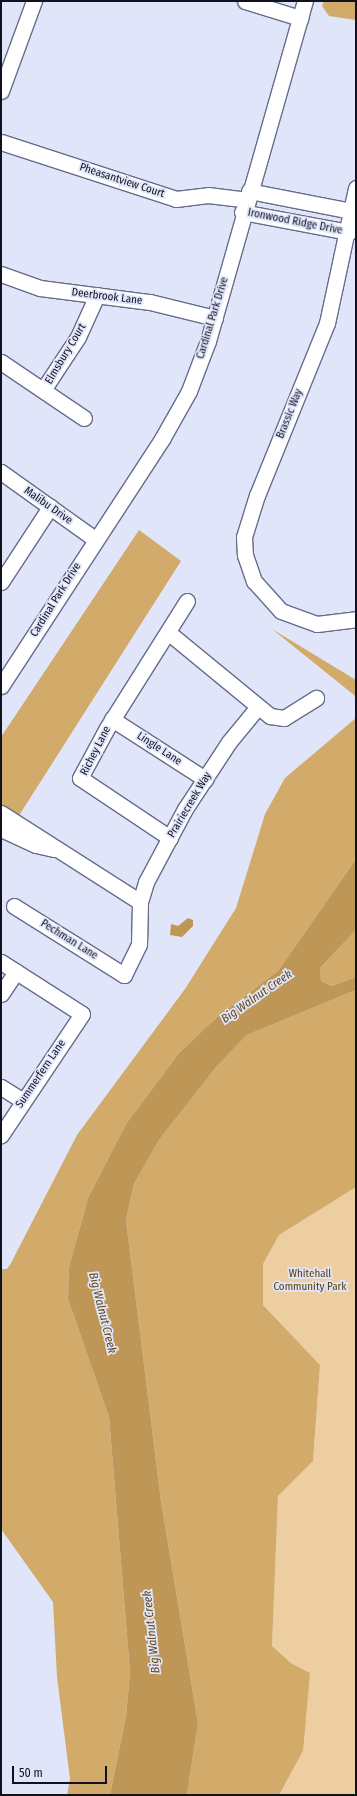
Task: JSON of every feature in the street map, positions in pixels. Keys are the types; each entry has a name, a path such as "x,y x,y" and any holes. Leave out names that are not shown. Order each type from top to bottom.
{"street":[{"path":"1,91 34,1"},
{"path":"245,1 300,18"},
{"name":"Cardinal Park Drive","path":"1,686 95,539 162,439 189,391 215,318 245,201 304,1"},
{"name":"Pheasantview Court","path":"1,142 176,199 208,195 245,201"},
{"name":"Brassic Way","path":"356,188 349,232 327,323 257,495 244,537 245,555 254,581 281,611 299,620 332,625 356,619"},
{"name":"Ironwood Ridge Drive","path":"245,201 352,211"},
{"name":"Ironwood Ridge Drive","path":"245,201 349,232"},
{"name":"Deerbrook Lane","path":"1,274 40,288 150,302 215,318"},
{"name":"Elmsbury Court","path":"43,390 78,336 97,295"},
{"name":"Elmsbury Court","path":"1,362 84,418"},
{"name":"Malibu Drive","path":"1,472 95,539"},
{"path":"1,582 50,507"},
{"name":"Richey Lane","path":"170,838 80,778 112,719 169,633 187,601"},
{"path":"169,633 257,708 278,719 316,698"},
{"name":"Prairiecreek Way","path":"124,975 138,944 140,902 170,838 206,779 257,708"},
{"name":"Lingle Lane","path":"112,719 206,779"},
{"path":"1,813 62,850 140,902"},
{"path":"1,829 36,845 62,850"},
{"name":"Pechman Lane","path":"14,906 124,975"},
{"path":"1,962 16,972 1,994"},
{"name":"Summerfern Lane","path":"1,1135 82,1014 16,972"},
{"path":"1,1087 23,1101"}],"green space":[{"name":"Whitehall Community Park","path":"356,1187 356,1795 279,1795 303,1751 292,1664 272,1646 278,1496 313,1461 320,1365 263,1305 263,1264 279,1235"}],"shaded area":[{"path":"324,1 356,1 356,20 329,16 322,6"},
{"path":"139,530 181,561 20,814 10,814 1,808 1,737"},
{"path":"272,629 356,680 356,700 354,695"},
{"path":"356,718 356,859 278,971 216,1018 179,1053 126,1124 88,1198 69,1267 68,1299 109,1417 130,1672 126,1716 110,1795 67,1795 70,1779 57,1677 53,1602 1,1529 1,1269 7,1269 11,1263 77,1135 185,989 236,908 265,814 285,778"},
{"path":"356,930 356,977 332,986 321,981 320,968"},
{"path":"356,990 356,1187 279,1235 263,1264 263,1305 320,1365 313,1461 278,1496 272,1646 292,1664 310,1673 303,1751 279,1795 187,1795 198,1723 161,1501 126,1220 134,1184 159,1140 217,1066 247,1035"}],"water":[{"name":"Big Walnut Creek","path":"356,859 356,930 320,968 321,981 332,986 356,977 356,990 247,1035 217,1066 159,1140 134,1184 126,1220 161,1501 198,1723 187,1795 110,1795 126,1716 130,1672 109,1417 68,1299 69,1267 88,1198 126,1124 179,1053 216,1018 278,971"},
{"path":"188,918 193,920 193,926 182,937 170,935 171,924 178,926"}]}
